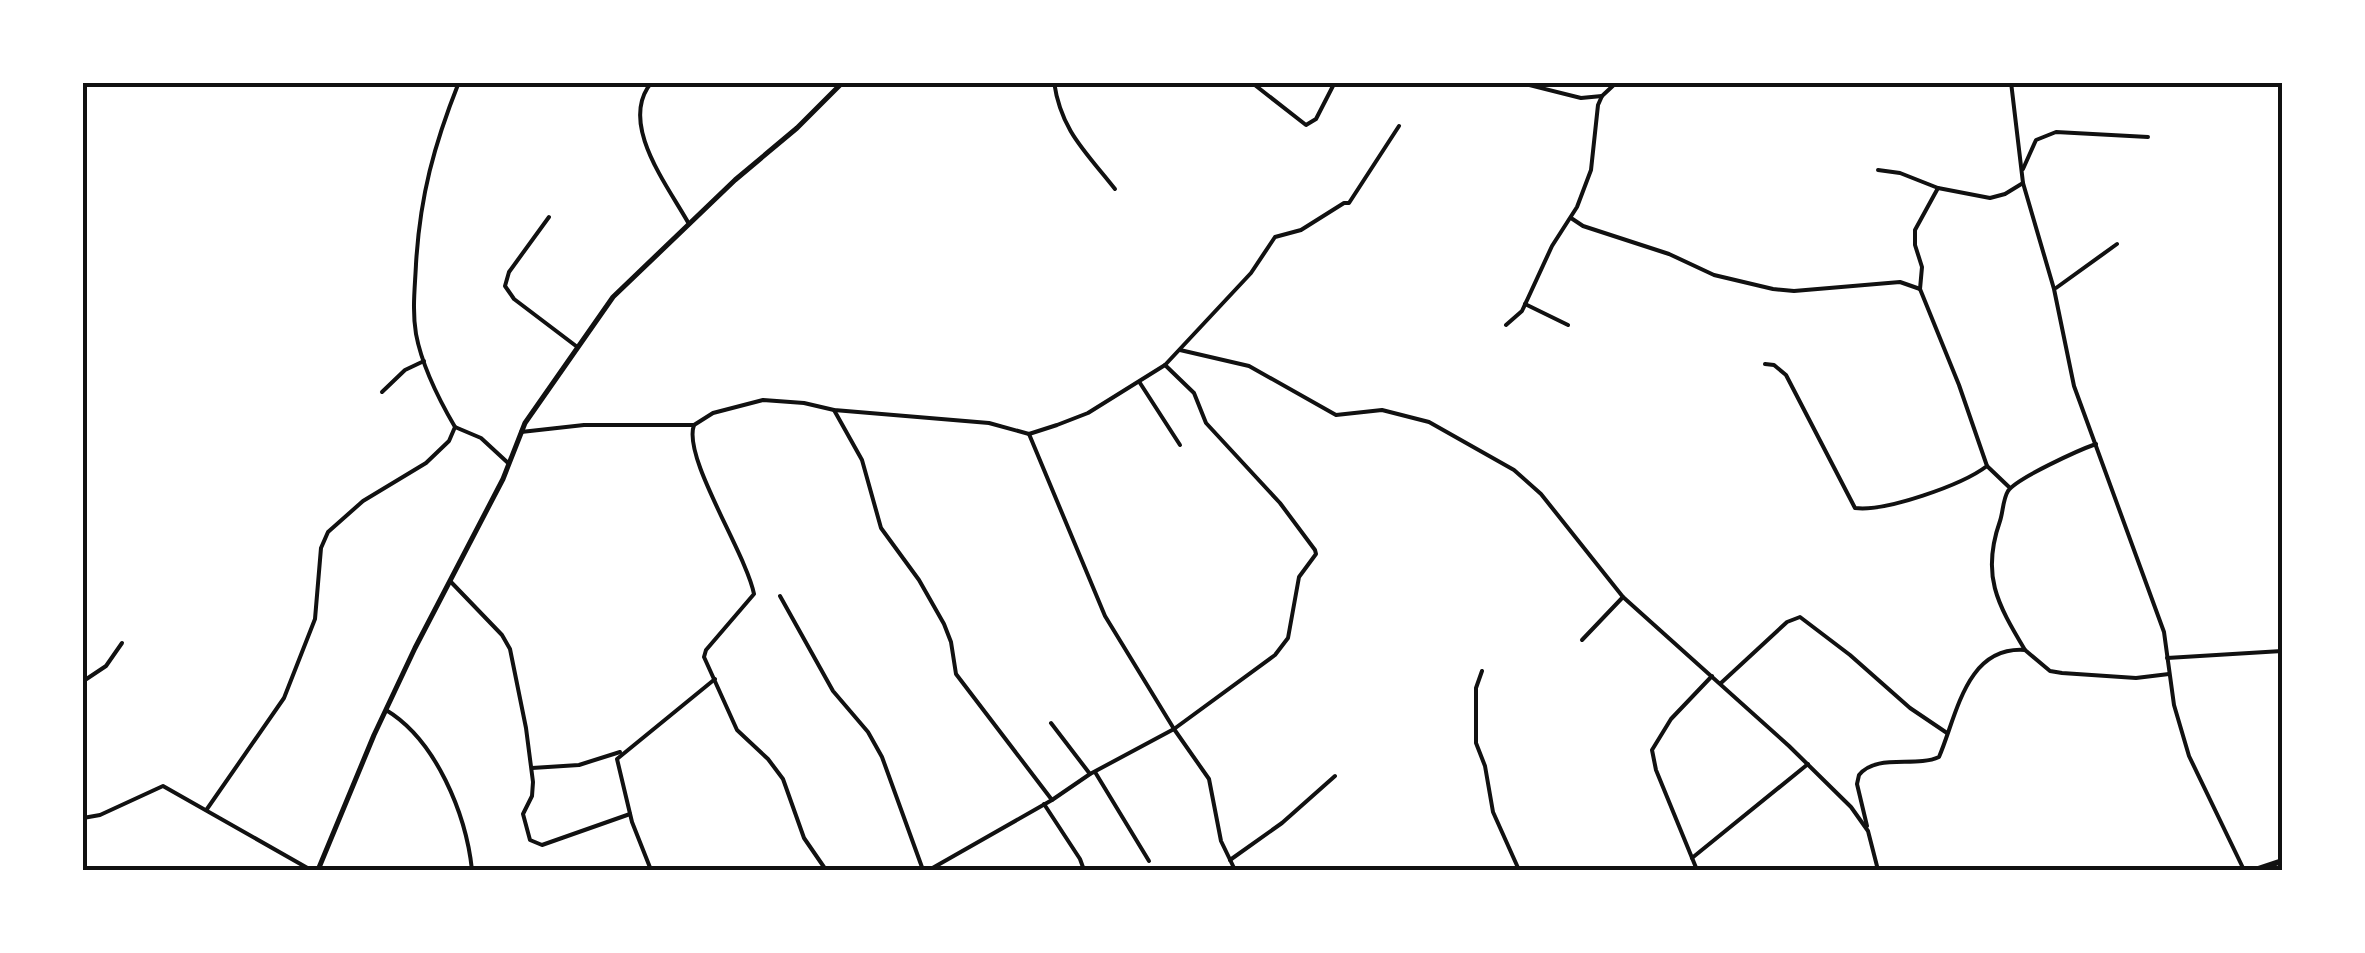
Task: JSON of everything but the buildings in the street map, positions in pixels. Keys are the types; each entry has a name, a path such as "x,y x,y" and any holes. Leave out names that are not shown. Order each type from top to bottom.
{"main road":[{"path":"2255,870 2282,861"}],"street":[{"path":"459,82 438,134 419,211 414,323 424,362 455,427 481,438 507,462"},
{"path":"652,82 640,98 638,117 651,158 689,224"},
{"path":"82,754 83,819 163,786 314,870 415,648 503,479 521,432 576,346 614,297 843,82"},
{"path":"1054,82 1066,127 1115,189"},
{"path":"1251,82 1306,125 1316,120 1335,82"},
{"path":"1517,82 1582,98 1602,96"},
{"path":"1506,326 1516,319 1552,246 1571,218 1591,170 1602,96 1616,82"},
{"path":"2012,83 2023,182 2054,289 2074,386 2164,632 2174,704 2190,756 2244,870"},
{"path":"521,432 574,426 694,425 713,413 764,400 834,410 989,422 1029,434 1088,413 1165,364 1251,273 1275,237 1301,230 1344,202 1349,203 1399,126"},
{"path":"2022,171 2036,140 2056,132 2148,137"},
{"path":"1878,170 1990,198 2023,182"},
{"path":"1938,188 1915,230 1922,267 1920,289 1987,466 2010,489"},
{"path":"548,217 509,272 505,286 514,299 576,346"},
{"path":"1571,218 1582,226 1669,254 1714,275 1773,289 1794,291 1900,282 1920,289"},
{"path":"2054,289 2116,244"},
{"path":"1525,304 1568,325"},
{"path":"1180,350 1249,366 1331,414 1351,416 1382,410 1428,422 1527,480 1623,597 1808,764 1851,807 1868,831"},
{"path":"382,392 405,370 424,362"},
{"path":"780,596 832,691 868,732 882,758 906,832 928,870 1092,773 1174,730 1283,647 1288,638 1295,586 1316,554 1290,515 1206,423 1194,393 1165,364"},
{"path":"1765,364 1774,365 1786,375 1855,508 1870,509 1943,490 1987,466"},
{"path":"1140,383 1180,445"},
{"path":"834,410 862,460 881,528 920,580 944,624 956,674 1052,800"},
{"path":"694,425 692,447 746,564 754,590 752,598 704,657 737,730 783,779 804,838 826,870"},
{"path":"206,809 284,698 315,619 322,548 328,532 374,494 426,464 449,441 455,427"},
{"path":"1029,434 1064,512 1090,587 1174,730 1208,779 1221,841 1235,870"},
{"path":"2096,444 2074,452 2010,489 1993,538 1990,567 1999,600 2025,650 2050,671 2136,678 2170,674"},
{"path":"451,582 510,648 532,768 532,796 523,814 527,836 542,845 630,814"},
{"path":"1582,640 1623,597"},
{"path":"1721,683 1786,622 1800,617 1910,708 1947,733"},
{"path":"82,682 106,666 122,643"},
{"path":"1878,870 1856,784 1859,775 1875,764 1939,757 1963,694 1986,660 2000,653 2025,650"},
{"path":"2167,658 2282,651"},
{"path":"1482,671 1476,688 1476,743 1485,766 1493,812 1518,870"},
{"path":"1697,870 1656,770 1652,750 1671,719 1713,676"},
{"path":"532,768 580,765 623,751 715,679"},
{"path":"386,710 409,726 443,778 466,838 472,870"},
{"path":"1051,723 1092,773 1149,862"},
{"path":"623,751 616,764 651,870"},
{"path":"1692,858 1808,764"},
{"path":"1230,860 1276,828 1335,776"},
{"path":"1044,804 1084,870"}]}
